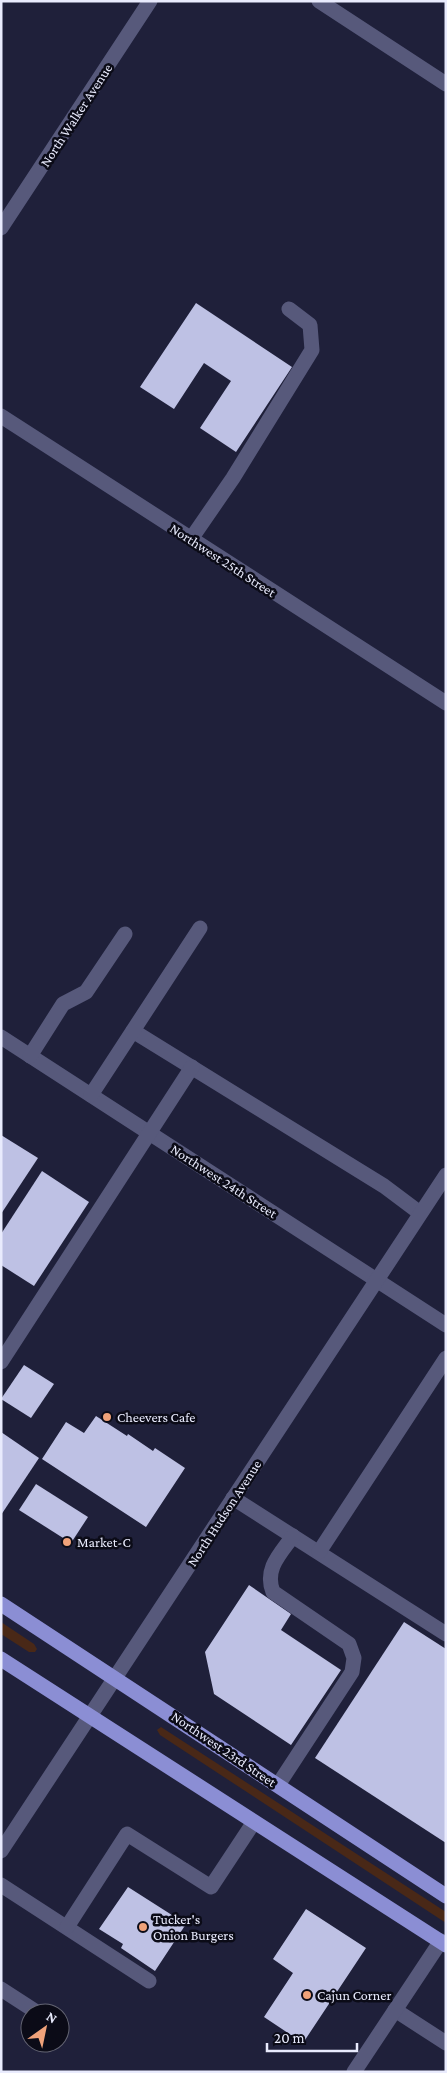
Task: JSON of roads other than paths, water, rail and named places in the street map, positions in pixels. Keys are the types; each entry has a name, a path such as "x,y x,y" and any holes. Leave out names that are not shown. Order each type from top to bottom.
{"main road":[{"name":"Northwest 23rd Street","path":"1,1604 446,1896"},
{"path":"1,1659 443,1943"}],"street":[{"name":"North Walker Avenue","path":"1,228 150,1"},
{"path":"319,1 446,84"},
{"path":"191,539 233,478 312,350 310,325 289,309"},
{"name":"Northwest 25th Street","path":"1,416 191,539 443,696"},
{"path":"91,1095 200,928"},
{"path":"30,1056 64,1004 86,992 125,934"},
{"path":"132,1031 384,1186 420,1213"},
{"name":"Northwest 24th Street","path":"1,1037 446,1325"},
{"path":"3,1355 192,1068"},
{"name":"North Hudson Avenue","path":"1,1851 446,1175"},
{"path":"319,1552 446,1358"},
{"path":"233,1498 445,1632"},
{"path":"278,1785 352,1672 354,1658 349,1644 273,1592 269,1582 270,1570 293,1536"},
{"path":"67,1927 127,1834 211,1887 254,1822"},
{"path":"1,1885 149,1981"},
{"path":"354,2072 443,1943"},
{"path":"1,1989 22,2003"},
{"path":"395,2010 446,2043"}],"place":[{"name":"Cheevers Cafe","path":"107,1417"},
{"name":"Market-C","path":"67,1542"},
{"name":"Tucker's Onion Burgers","path":"143,1927"},
{"name":"Cajun Corner","path":"307,1995"}]}
